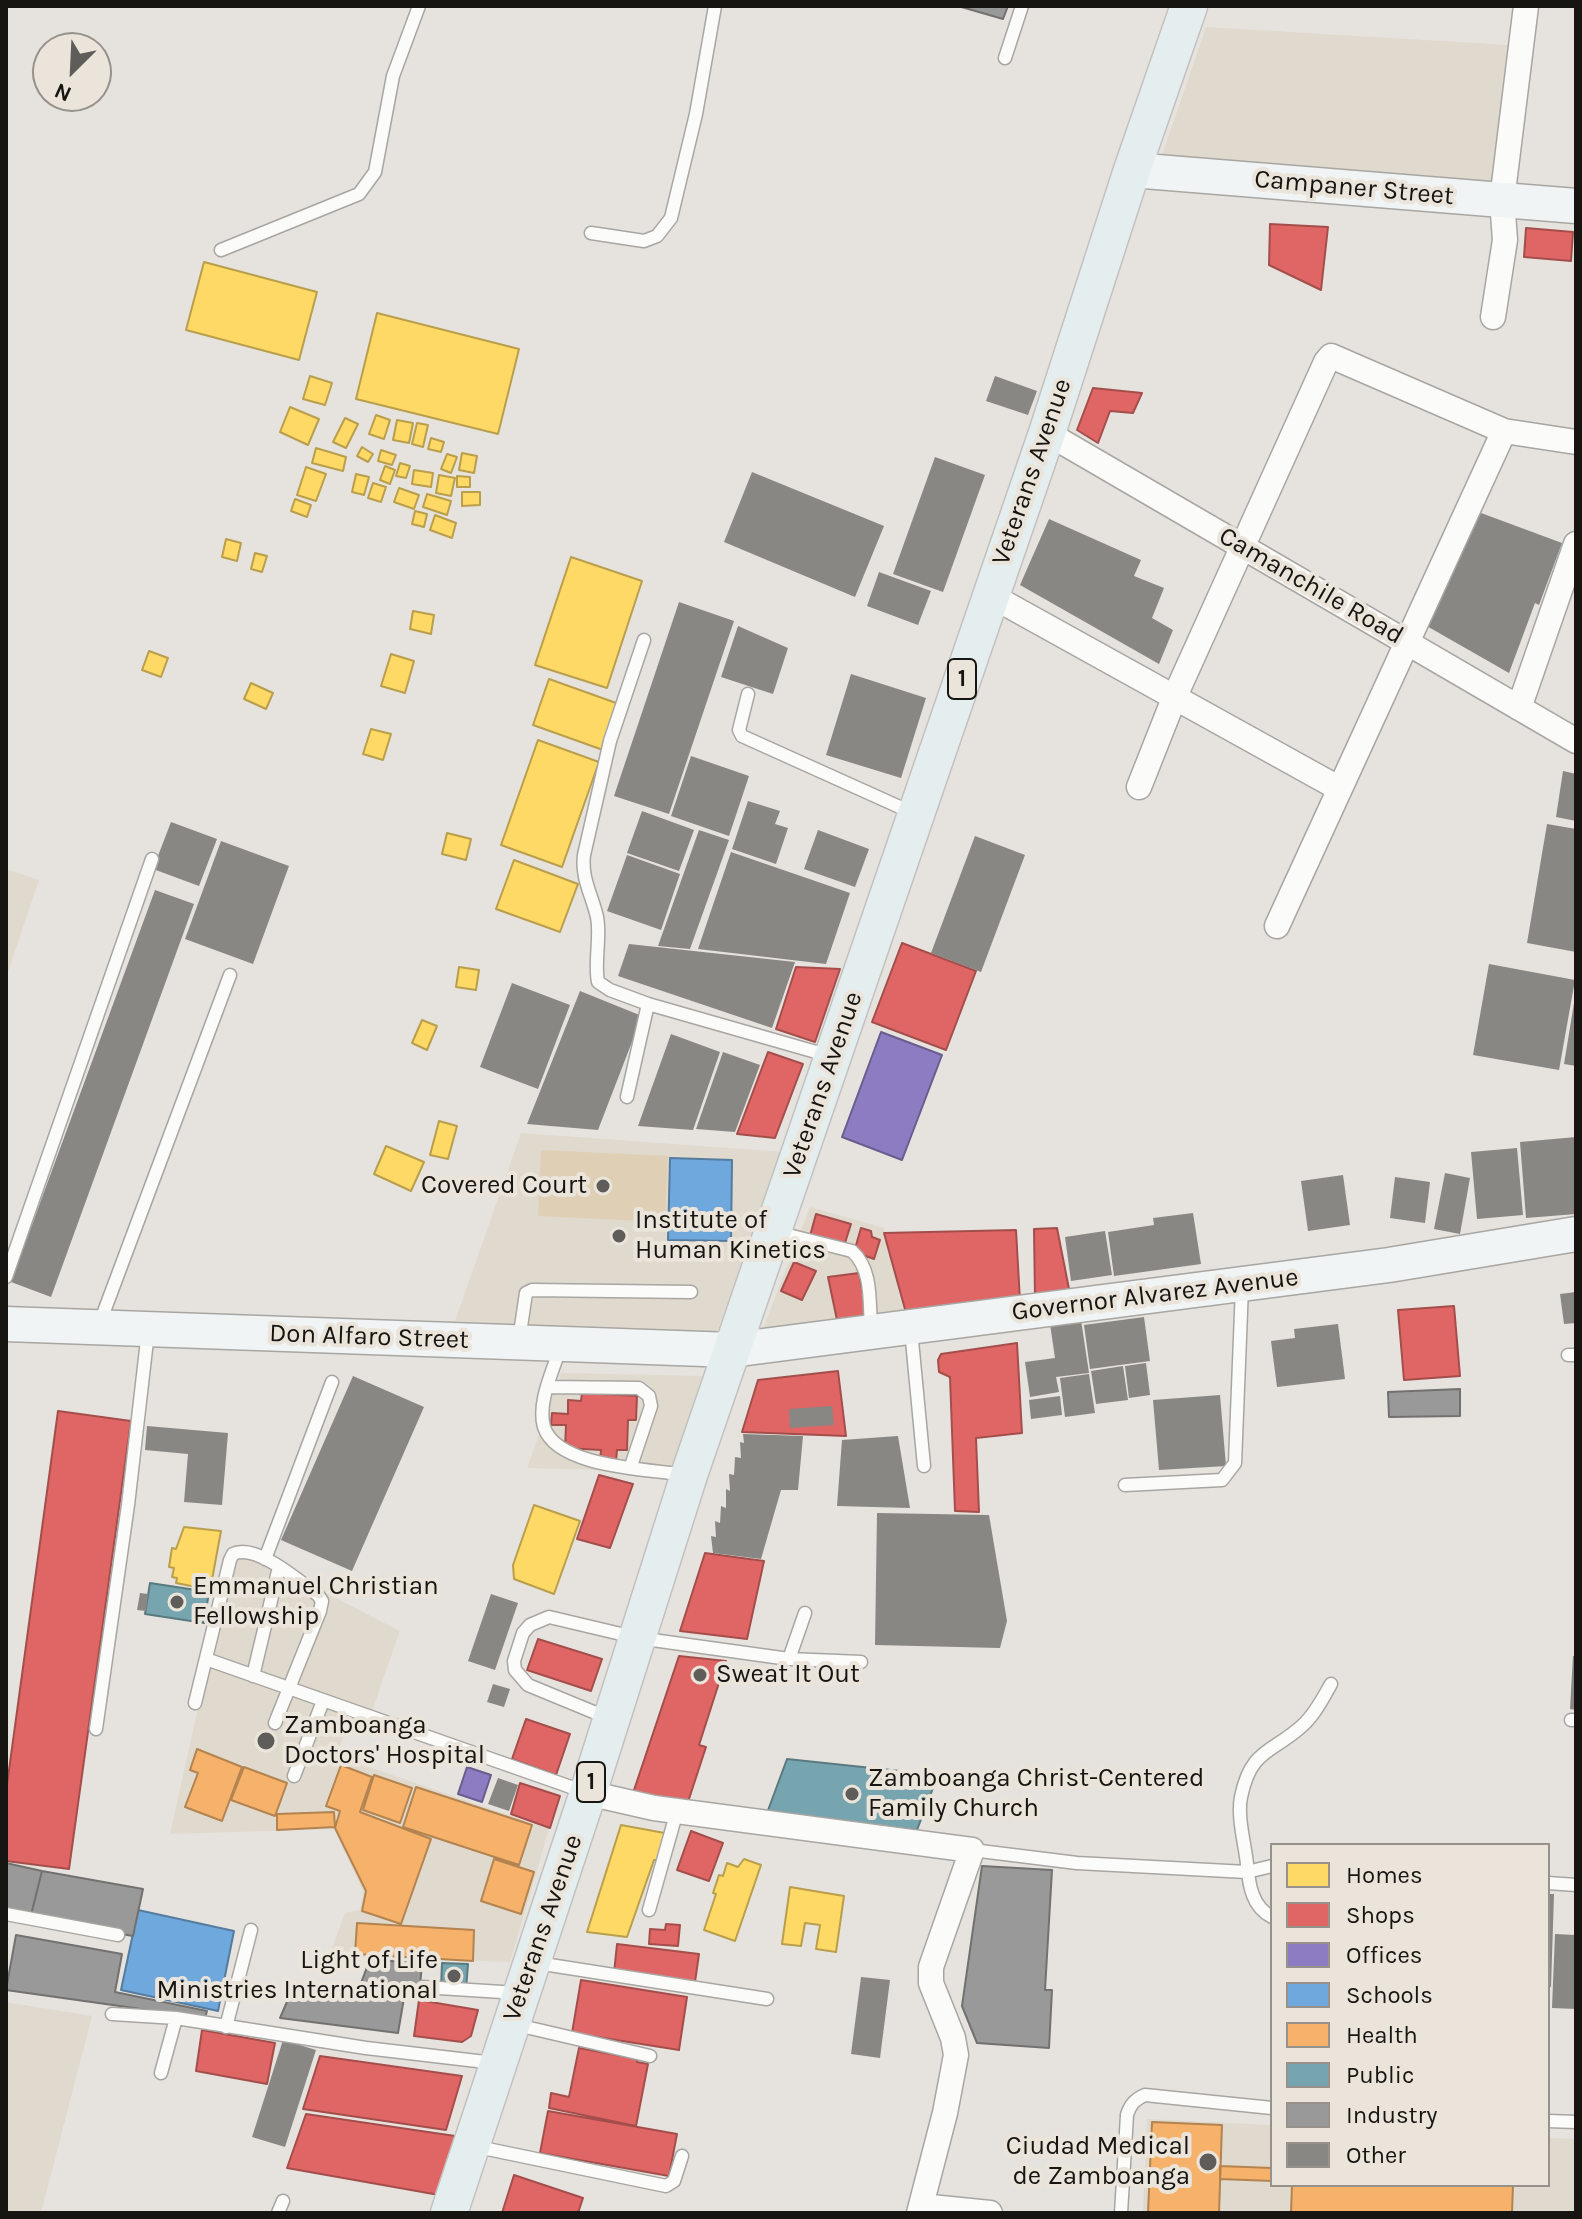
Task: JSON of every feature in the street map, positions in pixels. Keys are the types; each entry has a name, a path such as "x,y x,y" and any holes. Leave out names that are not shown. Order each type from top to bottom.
{"main road":[{"name":"Veterans Avenue","path":"449,2213 689,1475 1047,433 1189,6"},
{"name":"Campaner Street","path":"1132,170 1576,206"},
{"name":"Governor Alvarez Avenue","path":"732,1350 1389,1265 1576,1234"},
{"name":"Don Alfaro Street","path":"6,1324 732,1350"}],"street":[{"path":"1493,317 1505,240 1502,200 1526,6"},
{"path":"1139,787 1175,696 1331,356 1504,431 1576,442"},
{"path":"1277,926 1504,431"},
{"name":"Camanchile Road","path":"1047,433 1576,741"},
{"path":"1519,708 1576,544"},
{"path":"990,595 1340,789"},
{"path":"588,1793 677,1811 972,1850 931,1967 931,1983 953,2038 956,2055 945,2113 920,2209 990,2213"}],"lane":[{"path":"221,250 359,194 375,172 393,76 419,6"},
{"path":"591,233 644,241 657,236 671,218 696,114 715,6"},
{"path":"1005,58 1022,6"},
{"path":"644,640 610,741 582,869 598,920 595,966 598,982 610,990 648,1004 833,1057"},
{"path":"748,694 739,730 742,736 916,814"},
{"path":"6,1277 152,859"},
{"path":"98,1328 230,975"},
{"path":"627,1097 648,1004"},
{"path":"772,1231 852,1251 860,1259 866,1269 871,1332"},
{"path":"1125,1485 1222,1480 1235,1463 1243,1284"},
{"path":"518,1343 526,1293 532,1290 691,1292"},
{"path":"911,1327 924,1466"},
{"path":"96,1729 128,1505 148,1329"},
{"path":"561,1344 547,1387 543,1413 545,1428 560,1448 606,1464 689,1475"},
{"path":"265,1559 332,1382"},
{"path":"547,1387 639,1388 649,1396 651,1406 631,1466"},
{"path":"195,1703 233,1554 244,1551 279,1567 322,1601 275,1723"},
{"path":"253,1676 279,1567"},
{"path":"789,1659 805,1613"},
{"path":"610,1719 528,1685 515,1670 514,1661 523,1633 530,1625 549,1617 638,1638 789,1659 861,1662"},
{"path":"206,1659 588,1793"},
{"path":"1270,1916 1260,1910 1254,1899 1247,1872 1240,1800 1248,1774 1266,1749 1304,1724 1331,1684"},
{"path":"294,1776 323,1701"},
{"path":"649,1910 677,1811"},
{"path":"972,1850 1077,1863 1247,1872 1270,1866"},
{"path":"1550,1883 1576,1885"},
{"path":"6,1931 8,1914 118,1935"},
{"path":"226,2027 251,1930"},
{"path":"423,1987 521,1993 767,1999"},
{"path":"521,1993 650,2056"},
{"path":"112,2014 176,2018 497,2064"},
{"path":"161,2073 176,2018"},
{"path":"1121,2213 1127,2115 1136,2099 1145,2095 1270,2108"},
{"path":"1550,2121 1576,2122"},
{"path":"470,2146 666,2186 674,2181 682,2156"}],"shaded area":[{"path":"1206,27 1509,45 1492,188 1161,158"},
{"path":"6,869 39,880 6,978"},
{"name":"Institute of Human Kinetics","path":"521,1133 784,1152 716,1334 455,1321"},
{"name":"Covered Court","path":"541,1150 668,1156 665,1222 538,1216"},
{"path":"810,1207 884,1228 904,1316 761,1334"},
{"path":"561,1373 705,1376 677,1472 527,1468"},
{"name":"Zamboanga Doctors' Hospital","path":"234,1546 400,1631 367,1725 347,1725 337,1756 549,1829 510,1962 329,1956 345,1913 360,1910 363,1891 334,1829 170,1834"},
{"path":"6,2002 92,2016 41,2213 6,2213"},
{"name":"Ciudad Medical de Zamboanga","path":"1147,2119 1270,2125 1270,2187 1550,2187 1550,2138 1576,2139 1576,2213 1143,2213"}],"building: Homes":[{"path":"204,262 317,292 299,360 186,330"},
{"path":"377,313 519,349 498,434 356,399"},
{"path":"310,376 332,383 325,405 303,399"},
{"path":"290,407 319,419 308,445 280,432"},
{"path":"376,415 390,420 384,439 369,434"},
{"path":"345,418 358,424 346,448 333,442"},
{"path":"397,420 413,423 409,443 393,440"},
{"path":"417,423 428,425 423,447 412,444"},
{"path":"431,438 444,442 441,452 428,449"},
{"path":"362,447 373,454 368,462 357,456"},
{"path":"316,448 346,457 343,471 312,463"},
{"path":"381,450 396,455 392,465 378,461"},
{"path":"462,453 477,456 474,473 459,470"},
{"path":"447,454 457,457 451,473 441,469"},
{"path":"400,463 410,466 406,478 396,476"},
{"path":"385,466 395,470 390,484 380,480"},
{"path":"306,467 326,474 316,501 297,495"},
{"path":"414,470 433,473 431,487 412,484"},
{"path":"356,474 369,477 364,495 352,492"},
{"path":"439,475 455,478 451,496 436,493"},
{"path":"457,476 470,477 470,487 457,487"},
{"path":"373,483 386,487 381,502 368,498"},
{"path":"399,488 419,495 414,509 394,502"},
{"path":"462,492 480,492 480,505 462,506"},
{"path":"427,494 451,501 447,515 423,507"},
{"path":"295,499 311,505 307,517 291,511"},
{"path":"415,511 427,514 424,527 412,524"},
{"path":"435,515 456,523 452,538 430,530"},
{"path":"226,539 241,543 237,561 222,557"},
{"path":"255,553 267,556 262,572 251,569"},
{"path":"571,557 642,581 607,688 535,665"},
{"path":"413,611 434,615 431,634 410,629"},
{"path":"149,651 168,658 161,677 142,670"},
{"path":"391,654 414,661 405,693 381,686"},
{"path":"549,679 619,704 603,750 533,725"},
{"path":"251,683 273,693 266,709 244,699"},
{"path":"371,729 391,734 383,760 363,754"},
{"path":"538,740 599,762 562,867 501,845"},
{"path":"447,833 471,839 466,860 442,854"},
{"path":"514,860 578,884 560,932 496,909"},
{"path":"459,967 479,970 476,990 456,987"},
{"path":"422,1020 437,1026 427,1050 412,1043"},
{"path":"439,1121 457,1126 448,1159 430,1155"},
{"path":"386,1146 424,1162 411,1191 374,1174"},
{"path":"534,1505 580,1521 554,1594 514,1579 513,1565"},
{"path":"184,1527 221,1531 211,1585 196,1583 196,1587 176,1583 177,1578 172,1577 174,1568 169,1567 172,1548 176,1549"},
{"path":"621,1825 670,1834 661,1860 654,1860 627,1937 587,1932"},
{"path":"744,1859 761,1865 735,1941 704,1930 719,1875 723,1876 727,1863 738,1867"},
{"path":"790,1887 844,1896 836,1952 816,1949 820,1925 805,1923 801,1946 782,1944"}],"building: Shops":[{"path":"1270,224 1328,227 1321,290 1269,265"},
{"path":"1526,228 1573,232 1571,261 1524,257"},
{"path":"1093,388 1142,393 1133,413 1110,411 1098,443 1077,430"},
{"path":"902,943 976,971 946,1050 872,1022"},
{"path":"796,967 840,969 815,1042 776,1029"},
{"path":"768,1052 803,1064 775,1138 737,1134"},
{"path":"816,1214 851,1224 844,1246 810,1236"},
{"path":"861,1228 871,1231 872,1237 880,1240 874,1259 854,1252"},
{"path":"1057,1228 1070,1294 1035,1298 1034,1229"},
{"path":"1016,1230 1020,1301 906,1313 884,1233"},
{"path":"794,1262 816,1271 802,1300 781,1291"},
{"path":"859,1273 867,1315 837,1320 828,1277"},
{"path":"1454,1306 1460,1376 1404,1380 1398,1310"},
{"path":"1017,1343 1022,1433 976,1438 979,1512 955,1511 950,1377 939,1372 938,1360 941,1354"},
{"path":"838,1371 846,1436 742,1432 758,1380"},
{"path":"582,1393 637,1396 636,1420 628,1420 627,1450 617,1450 616,1461 600,1461 601,1450 565,1448 566,1425 551,1425 552,1413 568,1414 568,1400 581,1401"},
{"path":"58,1411 131,1421 69,1869 6,1861 6,1792"},
{"path":"599,1475 633,1484 610,1548 577,1539"},
{"path":"705,1553 764,1561 747,1639 680,1631"},
{"path":"538,1639 602,1659 591,1691 527,1670"},
{"path":"679,1656 726,1661 699,1745 706,1747 687,1805 631,1799"},
{"path":"526,1719 570,1734 556,1775 512,1759"},
{"path":"520,1783 560,1796 550,1828 511,1814"},
{"path":"691,1831 723,1843 709,1881 677,1870"},
{"path":"666,1924 680,1925 678,1946 649,1944 650,1929 665,1930"},
{"path":"617,1944 699,1954 695,1982 614,1973"},
{"path":"581,1980 687,1997 679,2050 572,2033"},
{"path":"419,2000 478,2010 471,2036 462,2042 414,2036"},
{"path":"202,2030 275,2043 267,2084 196,2071"},
{"path":"579,2048 648,2064 636,2126 549,2108 551,2093 569,2097"},
{"path":"320,2056 462,2076 446,2130 303,2109"},
{"path":"548,2111 677,2134 669,2176 540,2153"},
{"path":"306,2114 455,2136 439,2195 287,2168"},
{"path":"514,2175 583,2198 578,2213 502,2213"}],"building: Offices":[{"path":"881,1032 942,1055 902,1160 842,1137"},
{"path":"467,1767 491,1775 482,1802 458,1794"}],"building: Schools":[{"path":"670,1158 732,1160 731,1241 668,1240"},
{"path":"138,1910 234,1931 218,2011 121,1990"}],"building: Health":[{"path":"197,1749 242,1767 222,1821 185,1807 198,1773 190,1770"},
{"path":"341,1765 372,1777 360,1812 431,1839 401,1924 362,1911 366,1891 335,1828 340,1811 326,1806"},
{"path":"244,1767 287,1783 275,1816 231,1800"},
{"path":"374,1775 412,1788 400,1823 363,1810"},
{"path":"416,1787 532,1825 519,1865 403,1827"},
{"path":"334,1812 335,1827 277,1830 277,1814"},
{"path":"494,1859 534,1872 521,1914 481,1901"},
{"path":"357,1923 474,1930 473,1961 355,1954"},
{"path":"1152,2122 1222,2125 1219,2213 1148,2213"},
{"path":"1220,2166 1270,2168 1270,2181 1220,2179"},
{"path":"1292,2187 1513,2187 1512,2213 1291,2213"}],"building: Public":[{"name":"Emmanuel Christian Fellowship","path":"150,1583 209,1592 204,1623 145,1614"},
{"name":"Zamboanga Christ-Centered Family Church","path":"787,1759 938,1775 917,1830 767,1813"},
{"name":"Light of Life Ministries International","path":"442,1963 468,1964 466,1989 441,1988"}],"building: Industry":[{"path":"958,6 1008,6 1003,19"},
{"path":"1460,1389 1460,1416 1389,1417 1388,1392"},
{"path":"6,1863 42,1871 30,1919 6,1914"},
{"path":"982,1866 1052,1870 1045,1990 1052,1990 1049,2048 977,2043 962,2006"},
{"path":"42,1871 143,1889 133,1936 30,1919"},
{"path":"16,1935 122,1954 115,1992 207,2011 205,2018 6,1990"},
{"path":"370,1959 422,1964 419,1997 358,1991"},
{"path":"297,1987 404,1998 398,2033 280,2018 289,1997 296,1998"}],"building: Other":[{"path":"995,376 1037,391 1028,415 986,401"},
{"path":"935,457 985,475 943,592 893,574"},
{"path":"752,472 884,526 855,597 724,542"},
{"path":"1473,510 1562,543 1509,673 1425,625"},
{"path":"1049,519 1141,560 1134,576 1164,588 1152,618 1173,630 1159,664 1020,585"},
{"path":"879,572 931,591 918,625 867,606"},
{"path":"679,602 734,621 669,814 614,796"},
{"path":"738,626 788,648 773,694 721,677"},
{"path":"851,674 926,698 901,778 826,755"},
{"path":"691,756 749,776 729,836 671,816"},
{"path":"1563,771 1576,774 1576,821 1556,817"},
{"path":"748,801 780,811 775,824 788,828 776,864 732,849"},
{"path":"642,811 694,830 679,871 627,853"},
{"path":"171,822 217,839 199,886 153,869"},
{"path":"1547,824 1576,829 1576,952 1527,943"},
{"path":"699,830 729,840 690,949 658,946"},
{"path":"818,830 869,849 855,887 804,869"},
{"path":"975,836 1025,855 981,972 931,953"},
{"path":"221,841 289,866 253,964 185,939"},
{"path":"731,852 850,893 826,964 698,949"},
{"path":"627,855 680,874 661,930 607,911"},
{"path":"155,890 194,904 51,1297 11,1282"},
{"path":"629,944 795,962 772,1028 618,976"},
{"path":"1489,964 1575,980 1559,1070 1473,1055"},
{"path":"512,983 570,1005 538,1089 480,1067"},
{"path":"580,991 642,1016 598,1130 527,1124"},
{"path":"1576,1003 1576,1066 1564,1064"},
{"path":"671,1034 720,1052 693,1130 638,1126"},
{"path":"723,1052 760,1065 735,1132 696,1129"},
{"path":"1576,1137 1576,1214 1526,1218 1520,1142"},
{"path":"1517,1148 1523,1215 1477,1219 1471,1152"},
{"path":"1445,1173 1470,1178 1460,1234 1434,1229"},
{"path":"1343,1175 1350,1225 1308,1231 1301,1181"},
{"path":"1395,1177 1430,1182 1425,1223 1390,1218"},
{"path":"1193,1213 1201,1264 1114,1276 1108,1232 1154,1225 1153,1218"},
{"path":"1105,1231 1112,1275 1071,1281 1065,1237"},
{"path":"1576,1292 1576,1323 1564,1324 1560,1294"},
{"path":"1144,1317 1150,1361 1090,1369 1084,1325"},
{"path":"1081,1320 1089,1373 1056,1377 1059,1392 1030,1397 1025,1362 1055,1358 1050,1324"},
{"path":"1338,1324 1345,1379 1277,1387 1271,1341 1295,1338 1294,1329"},
{"path":"1146,1363 1150,1395 1129,1398 1125,1366"},
{"path":"1123,1366 1128,1400 1096,1404 1091,1371"},
{"path":"1089,1374 1095,1413 1065,1417 1060,1378"},
{"path":"353,1376 424,1407 352,1571 281,1540"},
{"path":"1220,1395 1226,1466 1159,1470 1153,1400"},
{"path":"1060,1396 1062,1415 1031,1419 1029,1400"},
{"path":"832,1406 834,1425 790,1428 789,1409"},
{"path":"147,1426 228,1433 222,1505 184,1502 188,1454 145,1450"},
{"path":"743,1434 803,1436 798,1490 781,1490 761,1559 713,1553 711,1536 716,1537 715,1521 720,1523 721,1506 726,1508 726,1489 730,1491 729,1474 734,1475 735,1457 741,1458"},
{"path":"898,1436 910,1508 837,1506 842,1440"},
{"path":"877,1513 989,1515 1007,1621 1000,1648 875,1645"},
{"path":"140,1593 148,1594 146,1611 137,1610"},
{"path":"491,1594 518,1603 495,1670 468,1661"},
{"path":"1573,1656 1576,1656 1576,1710 1570,1709"},
{"path":"493,1684 510,1689 504,1707 487,1702"},
{"path":"498,1778 518,1785 509,1811 488,1804"},
{"path":"1550,1894 1554,1894 1551,1987"},
{"path":"1555,1934 1576,1935 1576,2009 1552,2008"},
{"path":"861,1977 890,1980 880,2058 851,2054"},
{"path":"283,2040 316,2050 285,2147 252,2137"}],"place":[{"name":"Covered Court","path":"603,1186"},
{"name":"Institute of Human Kinetics","path":"619,1236"},
{"name":"Emmanuel Christian Fellowship","path":"177,1602"},
{"name":"Sweat It Out","path":"700,1675"},
{"name":"Zamboanga Doctors' Hospital","path":"266,1741"},
{"name":"Zamboanga Christ-Centered Family Church","path":"852,1794"},
{"name":"Light of Life Ministries International","path":"454,1976"},
{"name":"Ciudad Medical de Zamboanga","path":"1208,2162"}]}
